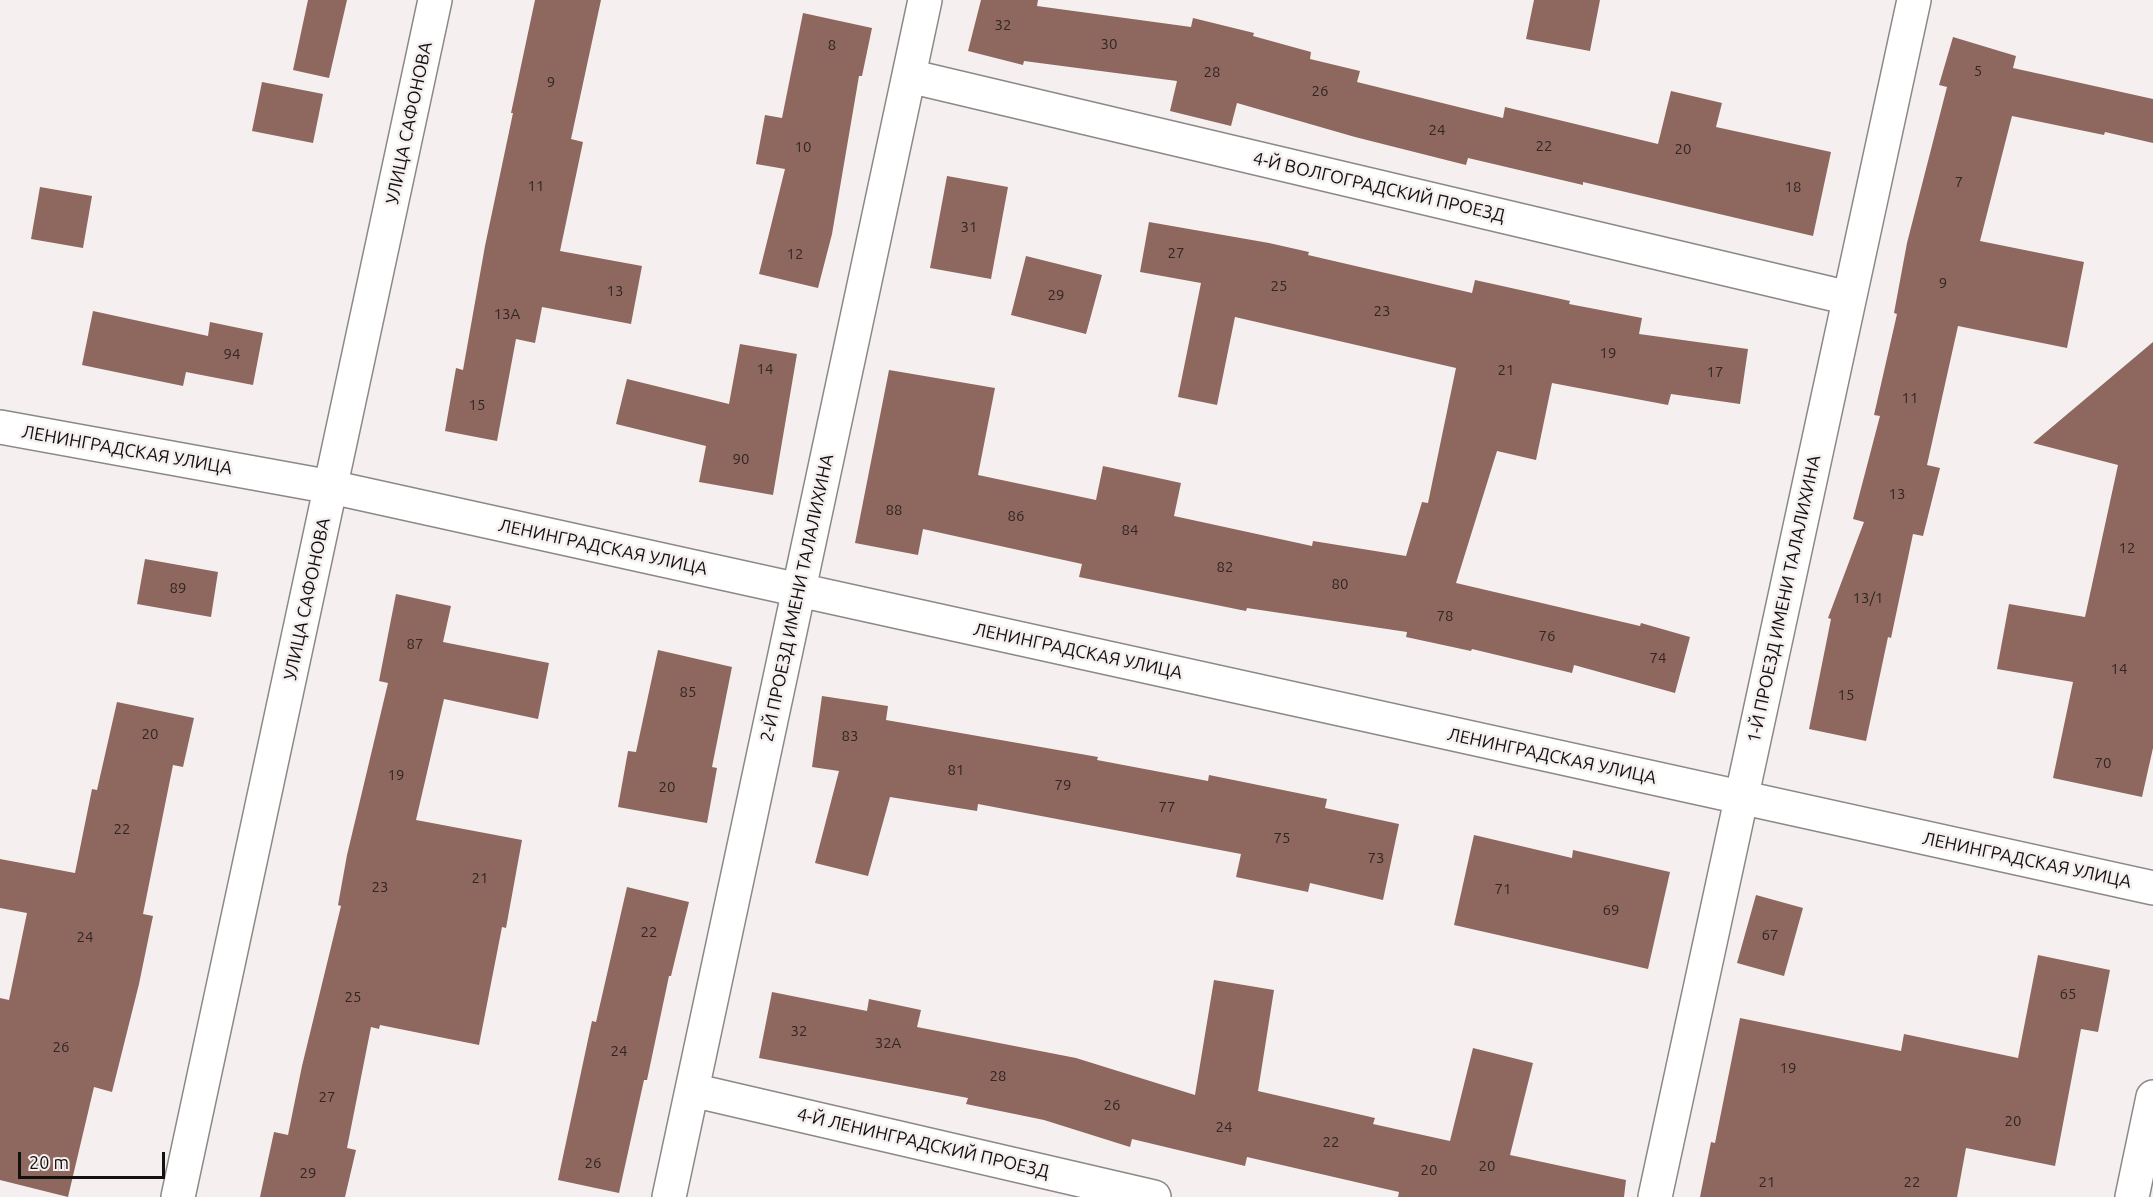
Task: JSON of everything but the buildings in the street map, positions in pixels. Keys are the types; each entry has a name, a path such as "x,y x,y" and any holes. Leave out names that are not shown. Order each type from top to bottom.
{"street":[{"name":"УЛИЦА САФОНОВА","path":"178,1197 435,0"},
{"name":"2-Й ПРОЕЗД ИМЕНИ ТАЛАЛИХИНА","path":"669,1197 925,0"},
{"name":"1-Й ПРОЕЗД ИМЕНИ ТАЛАЛИХИНА","path":"1654,1197 1914,0"},
{"name":"4-Й ВОЛГОГРАДСКИЙ ПРОЕЗД","path":"909,76 1849,298"},
{"name":"ЛЕНИНГРАДСКАЯ УЛИЦА","path":"0,426 331,487 2153,888"},
{"name":"4-Й ЛЕНИНГРАДСКИЙ ПРОЕЗД","path":"692,1090 1154,1197"},
{"path":"2132,1197 2153,1097"}]}
